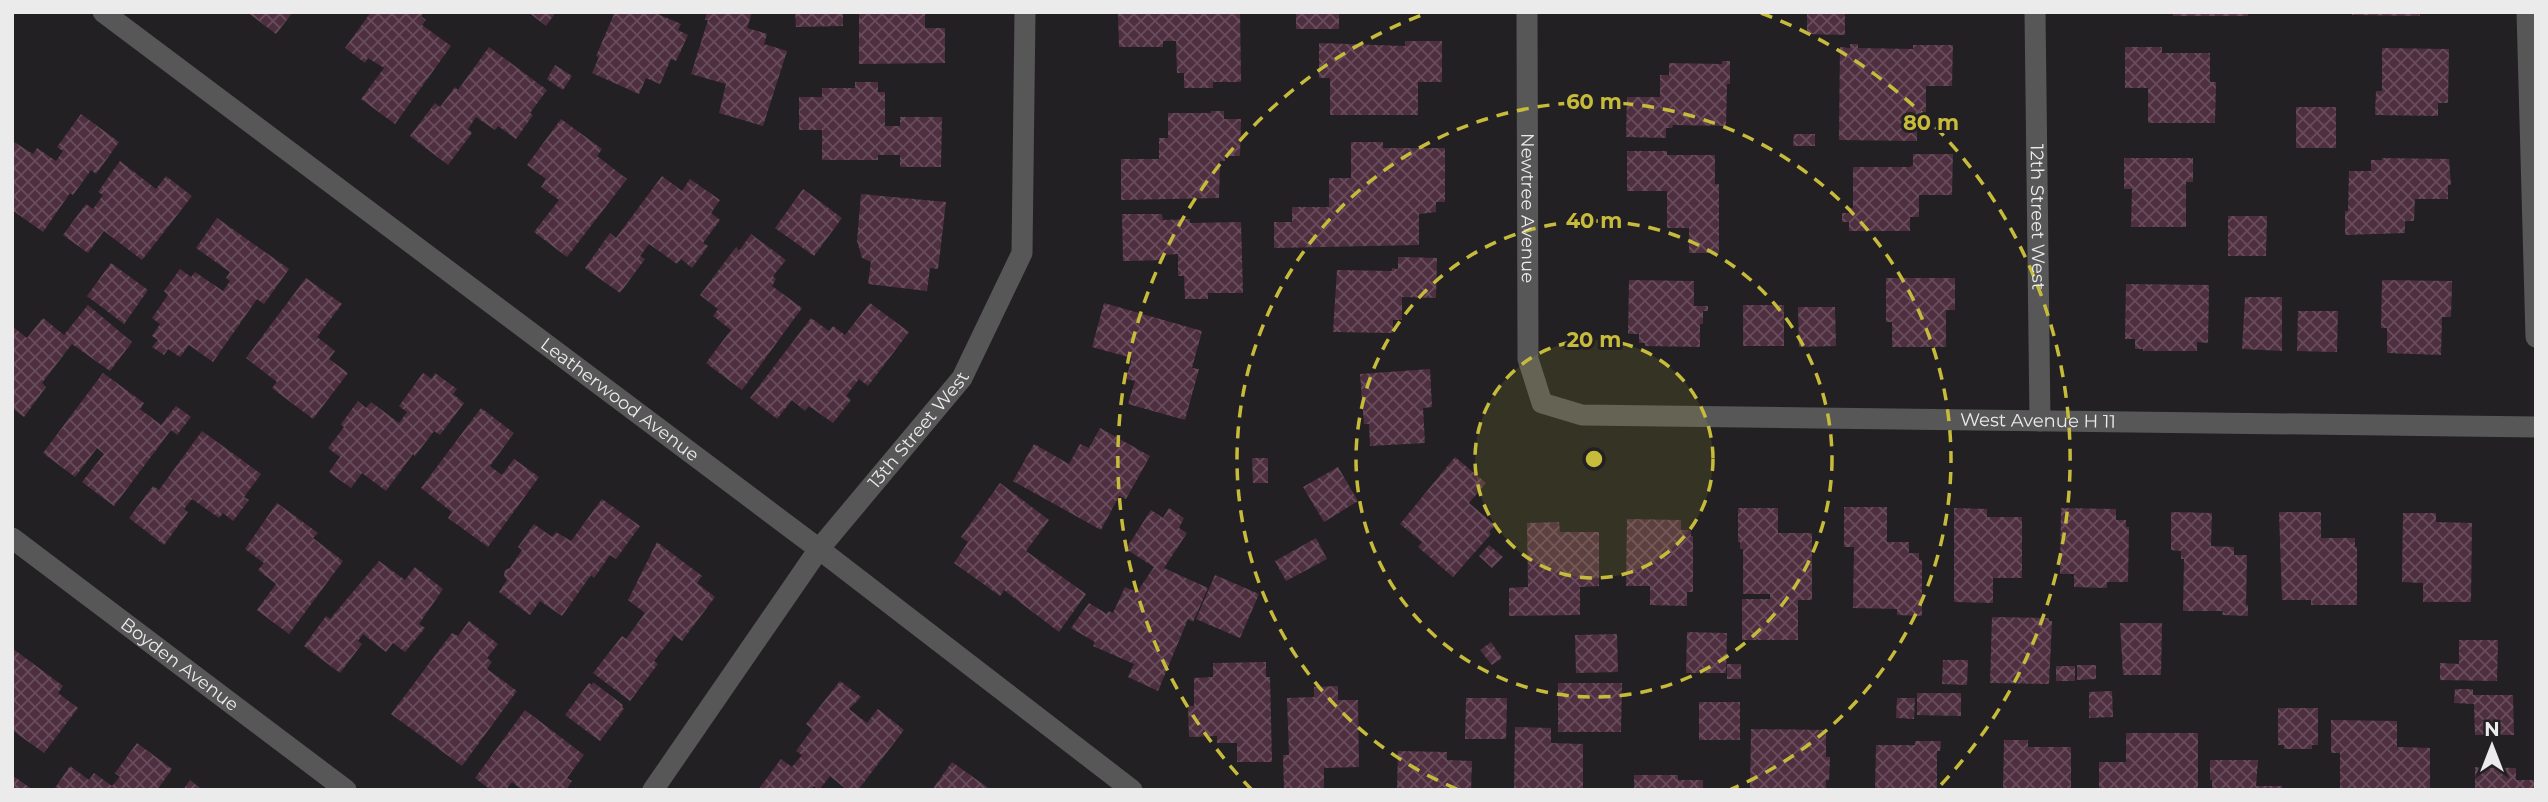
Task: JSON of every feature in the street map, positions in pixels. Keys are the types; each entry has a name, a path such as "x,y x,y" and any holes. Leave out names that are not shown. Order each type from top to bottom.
{"street":[{"name":"Leatherwood Avenue","path":"103,12 820,549 1132,790"},
{"name":"13th Street West","path":"653,790 820,549 962,378 1022,253 1025,12"},
{"name":"Newtree Avenue","path":"1527,12 1528,359 1542,403"},
{"name":"12th Street West","path":"2035,12 2040,421"},
{"path":"2527,12 2536,337"},
{"name":"West Avenue H 11","path":"1542,403 1582,415 2536,427"},
{"name":"Boyden Avenue","path":"12,538 346,790"}],"building":[{"path":"247,12 293,12 276,34"},
{"path":"371,12 424,12 421,16 426,20 422,25 451,46 395,124 361,99 384,68 368,58 365,63 345,48"},
{"path":"528,12 556,12 546,26"},
{"path":"615,12 653,12 681,24 678,30 688,35 676,61 671,59 660,84 646,78 639,94 592,73 599,57 596,56"},
{"path":"707,12 752,12 747,28 767,34 764,44 787,51 763,126 719,113 726,84 691,74 708,20 705,20"},
{"path":"795,12 843,12 843,26 796,27"},
{"path":"859,12 925,12 925,28 945,28 945,63 859,64"},
{"path":"1118,12 1240,12 1241,82 1213,82 1213,88 1184,88 1184,73 1177,73 1176,41 1163,41 1163,47 1119,47"},
{"path":"1296,12 1339,12 1339,29 1296,29"},
{"path":"1807,12 1845,12 1845,35 1807,34"},
{"path":"2173,12 2248,12 2248,16 2173,16"},
{"path":"2352,12 2420,12 2420,16 2352,15"},
{"path":"1405,41 1442,41 1442,82 1418,82 1418,115 1330,115 1330,78 1319,78 1319,43 1405,46"},
{"path":"1850,44 1858,44 1858,48 1913,49 1913,45 1953,45 1952,86 1926,86 1926,120 1917,120 1917,141 1839,140 1840,47 1850,48"},
{"path":"489,47 547,90 516,139 498,126 495,130 476,117 468,129 472,133 448,165 410,136 435,103 440,107 455,87 458,90"},
{"path":"2125,47 2162,47 2162,53 2210,53 2210,82 2216,82 2215,123 2148,123 2148,88 2125,88"},
{"path":"2382,48 2449,49 2448,103 2438,103 2438,116 2375,115 2376,91 2382,91"},
{"path":"1722,61 1730,61 1726,126 1673,125 1672,128 1666,128 1666,138 1626,137 1627,97 1660,97 1660,75 1669,75 1669,63 1722,64"},
{"path":"555,65 572,76 563,90 547,79"},
{"path":"855,82 878,82 878,92 885,92 885,126 900,126 900,117 942,117 941,167 900,167 900,155 878,155 878,160 822,160 822,130 799,130 799,97 822,97 822,88 855,88"},
{"path":"2296,107 2336,107 2336,148 2296,148"},
{"path":"1224,111 1224,119 1241,119 1240,156 1225,156 1225,161 1220,161 1219,198 1121,200 1121,159 1159,159 1159,138 1168,138 1168,113"},
{"path":"81,114 119,142 96,174 91,170 73,195 70,193 43,232 12,210 12,145 14,142 33,154 37,148 56,161 63,151 57,147"},
{"path":"561,119 602,149 597,156 627,179 567,257 534,232 559,200 541,187 546,179 527,165"},
{"path":"1794,134 1815,134 1815,146 1793,146"},
{"path":"1351,142 1383,142 1383,148 1445,148 1445,202 1436,202 1436,212 1419,214 1419,245 1274,248 1274,222 1292,222 1292,207 1329,207 1329,178 1351,178"},
{"path":"1627,151 1667,151 1667,155 1715,155 1715,184 1719,184 1719,253 1689,253 1689,228 1667,228 1667,191 1627,191"},
{"path":"1913,154 1953,154 1952,195 1919,195 1919,217 1910,217 1910,231 1849,231 1849,222 1842,222 1842,213 1849,213 1849,208 1853,208 1853,167 1910,167 1913,165"},
{"path":"2124,158 2193,158 2193,182 2186,182 2186,227 2131,227 2132,189 2124,189"},
{"path":"2449,159 2451,185 2448,185 2448,199 2415,199 2414,221 2405,221 2405,233 2345,235 2349,171 2371,171 2371,160"},
{"path":"120,161 156,189 166,176 192,196 142,260 104,231 88,253 63,235 86,204 93,209 103,195 98,192"},
{"path":"662,176 682,191 690,179 720,200 711,213 720,220 703,243 708,246 692,268 681,259 677,264 649,244 640,256 645,259 620,293 585,268 610,233 616,238"},
{"path":"803,189 842,218 814,256 775,228"},
{"path":"861,194 946,202 938,269 930,268 927,291 868,284 871,262 862,258 857,241"},
{"path":"1122,214 1162,214 1163,220 1190,219 1190,223 1241,222 1243,293 1208,293 1208,299 1185,299 1184,276 1178,276 1178,254 1164,255 1164,260 1123,261"},
{"path":"2228,216 2267,216 2266,256 2228,256"},
{"path":"217,218 289,269 264,304 257,299 213,362 189,345 180,357 168,349 164,355 152,347 158,340 152,336 160,324 152,318 168,295 164,291 180,269 191,277 195,272 223,291 230,281 226,278 230,272 196,248"},
{"path":"751,234 786,260 773,276 776,279 772,286 802,308 742,390 706,363 731,330 713,316 718,309 700,295 736,247 739,251"},
{"path":"1398,257 1437,258 1436,298 1402,297 1402,320 1393,320 1393,333 1333,332 1337,270 1392,271 1392,268 1398,269"},
{"path":"111,263 148,290 124,324 87,296"},
{"path":"306,278 342,304 317,337 335,351 329,359 348,373 313,419 272,388 277,382 246,358"},
{"path":"1886,278 1955,278 1955,310 1946,310 1946,347 1892,347 1892,322 1886,322"},
{"path":"1629,280 1694,281 1694,306 1708,306 1708,311 1703,311 1703,324 1700,324 1700,347 1645,346 1645,343 1639,343 1639,334 1628,334"},
{"path":"2382,280 2452,281 2451,317 2442,317 2441,355 2387,353 2387,328 2381,328"},
{"path":"2126,284 2209,285 2208,343 2197,342 2197,351 2135,349 2135,339 2125,339"},
{"path":"2245,297 2282,297 2282,351 2242,349"},
{"path":"870,303 909,332 868,386 859,379 846,396 851,400 833,423 809,406 805,411 792,400 777,419 750,398 811,318 829,331 833,326 845,335"},
{"path":"1104,303 1202,331 1192,368 1199,369 1185,420 1128,404 1135,381 1126,379 1132,358 1092,347"},
{"path":"88,305 132,342 110,371 72,344 42,383 46,387 24,417 12,408 12,326 27,338 43,318 64,335"},
{"path":"1743,305 1784,305 1784,346 1743,346"},
{"path":"1798,307 1835,307 1836,346 1799,347"},
{"path":"2298,311 2338,311 2337,352 2297,351"},
{"path":"1430,369 1432,407 1423,408 1425,443 1370,446 1369,424 1364,424 1360,374"},
{"path":"103,373 144,403 140,409 161,425 176,406 191,417 177,435 171,430 114,506 82,482 104,454 97,448 75,477 43,453"},
{"path":"423,373 432,379 435,373 457,389 453,394 464,403 440,435 434,431 386,491 362,473 351,488 329,472 340,457 328,448 344,427 341,424 358,401 366,408 371,402 399,423 407,412 399,406"},
{"path":"481,408 514,433 490,466 502,475 514,459 539,477 488,547 448,518 452,512 421,488"},
{"path":"1100,428 1150,456 1126,499 1119,496 1101,530 1013,481 1034,444 1069,464 1080,444 1089,448"},
{"path":"202,431 261,474 244,497 249,500 233,521 223,513 219,518 192,499 184,509 188,512 164,545 129,518 153,486 159,490"},
{"path":"1455,457 1486,483 1469,503 1495,525 1489,532 1491,534 1453,577 1418,547 1422,542 1400,524"},
{"path":"1252,458 1268,458 1268,483 1253,483"},
{"path":"1338,467 1358,501 1324,522 1303,487"},
{"path":"1000,483 1049,520 1026,551 1086,594 1059,632 1004,590 1000,596 954,563 968,542 961,537"},
{"path":"602,499 640,526 616,559 610,555 594,578 591,575 562,616 540,601 530,615 499,592 507,580 504,576 505,570 510,568 522,550 518,547 534,524 552,537 556,532 571,541"},
{"path":"277,503 318,533 313,538 343,561 289,634 257,610 276,584 258,570 264,563 245,549"},
{"path":"1844,507 1887,507 1887,542 1909,542 1909,553 1919,553 1919,560 1922,560 1922,616 1897,615 1897,609 1853,608 1854,547 1844,547"},
{"path":"1169,508 1184,518 1179,528 1187,533 1164,568 1208,588 1193,622 1188,619 1158,691 1128,677 1134,664 1093,646 1095,642 1071,628 1089,603 1107,614 1108,611 1113,613 1125,587 1137,592 1154,567 1126,549 1151,510 1163,518"},
{"path":"1738,508 1778,508 1778,533 1812,533 1812,600 1798,600 1798,640 1742,640 1742,599 1770,599 1770,594 1743,594 1743,549 1740,549 1738,542"},
{"path":"1954,508 1987,509 1987,517 2022,517 2022,578 1993,578 1993,603 1954,602"},
{"path":"2061,508 2116,509 2116,520 2126,520 2126,527 2129,527 2128,582 2107,582 2107,588 2074,587 2074,574 2060,574"},
{"path":"2171,512 2212,513 2211,546 2234,547 2234,555 2247,555 2248,616 2222,615 2223,611 2183,611 2184,559 2181,559 2181,551 2171,550"},
{"path":"2279,512 2321,512 2321,538 2355,538 2357,605 2311,605 2311,600 2282,600"},
{"path":"2403,513 2436,513 2436,522 2472,523 2471,602 2423,602 2423,583 2402,582"},
{"path":"1627,519 1681,520 1681,530 1691,530 1693,592 1687,592 1687,606 1650,605 1650,586 1626,586"},
{"path":"1559,522 1560,532 1599,532 1599,586 1580,587 1580,615 1509,616 1509,588 1528,587 1527,523"},
{"path":"1316,538 1327,559 1286,581 1275,561"},
{"path":"657,542 702,576 697,583 715,597 682,641 674,635 654,661 658,664 630,701 593,673 622,636 626,639 645,613 628,600"},
{"path":"1489,545 1503,557 1492,568 1479,556"},
{"path":"379,561 405,580 415,567 443,589 419,624 425,628 405,652 393,643 386,652 363,634 358,641 362,644 340,673 304,646 326,616 330,619"},
{"path":"1215,575 1259,594 1240,638 1196,619"},
{"path":"1992,617 2049,618 2049,621 2052,621 2049,684 1990,683"},
{"path":"469,621 498,644 487,658 492,662 487,669 517,691 462,766 391,714 452,633 458,636"},
{"path":"2120,623 2162,623 2161,675 2123,675"},
{"path":"1687,632 1727,633 1726,673 1686,673"},
{"path":"1617,634 1618,672 1576,673 1575,635"},
{"path":"2459,640 2498,640 2497,681 2440,680 2440,663 2459,664"},
{"path":"1491,642 1502,658 1492,665 1480,650"},
{"path":"12,648 63,686 58,693 78,708 44,753 12,730"},
{"path":"1943,660 1968,660 1967,685 1942,684"},
{"path":"1266,662 1266,677 1270,677 1272,762 1237,762 1237,743 1217,743 1217,736 1189,737 1188,706 1194,706 1194,678 1213,677 1213,663"},
{"path":"1727,664 1741,664 1741,679 1727,679"},
{"path":"2077,665 2096,665 2096,679 2077,680"},
{"path":"2056,666 2075,666 2075,681 2056,681"},
{"path":"840,681 861,697 849,709 867,723 878,709 904,730 858,790 847,790 830,776 819,790 814,786 811,790 758,790 781,759 792,767 802,755 796,751 812,729 806,724"},
{"path":"593,682 623,705 624,709 600,741 565,715 589,683 592,685"},
{"path":"1558,683 1622,683 1621,732 1558,732"},
{"path":"1338,686 1338,700 1358,700 1359,767 1324,768 1324,790 1284,790 1283,755 1289,755 1287,698 1314,697 1314,687"},
{"path":"2455,689 2473,689 2473,695 2513,695 2514,735 2475,735 2474,704 2454,703"},
{"path":"2112,691 2113,717 2089,718 2089,692"},
{"path":"1917,693 1961,693 1961,716 1917,715"},
{"path":"1466,698 1507,698 1506,739 1465,739"},
{"path":"1897,698 1915,698 1914,719 1896,718"},
{"path":"1699,702 1740,702 1740,740 1699,740"},
{"path":"2278,708 2318,708 2318,745 2312,745 2312,749 2284,749 2284,745 2278,745"},
{"path":"525,710 584,755 567,778 572,781 566,790 522,790 512,782 506,790 491,790 475,778"},
{"path":"2331,720 2397,721 2397,747 2430,748 2430,790 2340,790 2340,753 2331,753"},
{"path":"1515,727 1551,728 1551,743 1583,744 1583,790 1514,790"},
{"path":"1751,729 1826,730 1826,757 1830,757 1826,790 1750,790"},
{"path":"2126,733 2198,733 2198,790 2099,790 2099,762 2126,762"},
{"path":"2004,740 2028,740 2028,747 2071,747 2071,790 2003,790"},
{"path":"1915,741 1941,741 1940,751 1937,751 1937,790 1875,790 1876,745 1915,745"},
{"path":"137,743 172,769 157,790 55,788 70,766 89,780 94,773 112,786 120,777 115,773"},
{"path":"1398,751 1447,752 1447,760 1472,761 1471,790 1397,790"},
{"path":"2210,760 2258,760 2256,786 2282,786 2282,790 2212,790"},
{"path":"952,762 991,790 932,790"},
{"path":"2475,767 2516,768 2516,780 2536,780 2536,790 2475,790"},
{"path":"12,775 33,790 12,790"},
{"path":"1634,775 1678,775 1678,780 1703,780 1703,790 1634,790"},
{"path":"190,780 202,790 183,790"}]}
